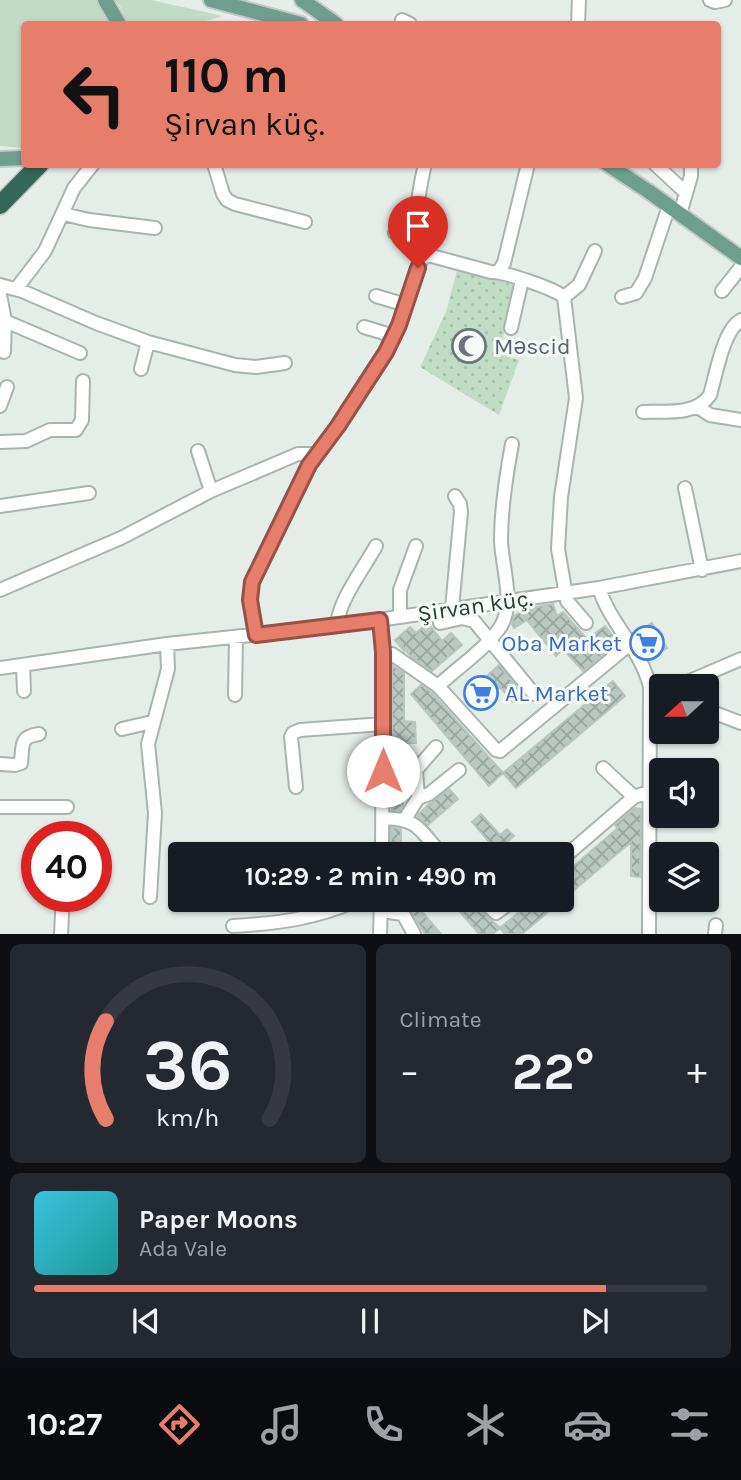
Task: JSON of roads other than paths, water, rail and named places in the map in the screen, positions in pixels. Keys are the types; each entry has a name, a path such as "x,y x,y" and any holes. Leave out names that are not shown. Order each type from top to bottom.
{"highway":[{"path":"0,205 36,168"}],"main road":[{"path":"105,0 117,21"},
{"path":"211,0 290,21"},
{"path":"302,0 332,21"},
{"path":"0,159 21,158"},
{"path":"613,168 741,258"}],"street":[{"path":"578,21 579,0"},
{"path":"710,0 725,0"},
{"path":"16,289 45,251 74,188 90,168"},
{"path":"215,168 227,200 305,222"},
{"path":"256,635 250,600 252,582 316,454 338,426 394,336 424,257 418,239 417,202 424,168"},
{"path":"499,271 504,263 527,168"},
{"path":"659,168 686,193"},
{"path":"622,297 636,293 645,278 674,210 686,193 690,168"},
{"path":"63,214 155,228"},
{"path":"395,233 418,239"},
{"path":"564,297 579,285 595,251"},
{"path":"424,257 434,256 491,272 499,271 551,289 564,297"},
{"path":"722,291 741,267"},
{"path":"511,328 523,281"},
{"path":"0,285 148,342 235,365 256,367 285,363"},
{"path":"0,295 5,321 4,352"},
{"path":"376,296 406,305"},
{"path":"564,297 576,398 558,525 558,550 567,601 586,623"},
{"path":"643,412 690,410 698,407 710,395 728,333 741,320"},
{"path":"5,321 80,353"},
{"path":"364,327 394,336"},
{"path":"141,369 148,342"},
{"path":"0,442 26,441 50,430 76,430 82,420 83,381"},
{"path":"0,406 7,387"},
{"path":"698,407 710,415 741,421"},
{"path":"438,685 489,640 501,625 507,608 501,540 504,483 512,444"},
{"path":"198,452 211,491"},
{"path":"0,590 121,538 211,491 298,454 316,454"},
{"path":"685,488 702,570"},
{"path":"0,506 89,493"},
{"path":"452,608 461,512 455,496"},
{"path":"337,626 344,603 376,546"},
{"path":"400,617 400,590 416,546"},
{"name":"Şirvan küç.","path":"0,668 167,644 337,626 599,589 741,561"},
{"path":"599,589 606,606 631,643 649,679"},
{"path":"440,623 468,618 474,621 534,694"},
{"path":"380,620 383,652 382,842"},
{"path":"235,695 236,638"},
{"path":"383,652 392,653 438,685 496,750 500,751 631,643"},
{"path":"150,897 155,813 148,744 168,669 167,644"},
{"path":"706,674 741,659"},
{"path":"23,665 24,691"},
{"path":"719,715 741,723"},
{"path":"122,729 152,722"},
{"path":"296,787 291,737 293,733 383,724"},
{"path":"0,764 20,763 24,739 27,735 39,734"},
{"path":"405,819 418,798 418,766 436,747"},
{"path":"603,768 634,797"},
{"path":"418,798 429,794 459,770"},
{"path":"574,849 634,797 649,792"},
{"path":"0,807 67,807"},
{"path":"383,818 405,819 414,823 431,842"},
{"path":"649,934 650,828"},
{"path":"61,934 62,912"},
{"path":"233,926 279,923 311,912"},
{"path":"380,934 381,912"},
{"path":"398,912 403,914 414,934"}],"place":[{"name":"Məscid","path":"469,346"},
{"name":"Oba Market","path":"647,643"},
{"name":"AL Market","path":"481,693"}]}
